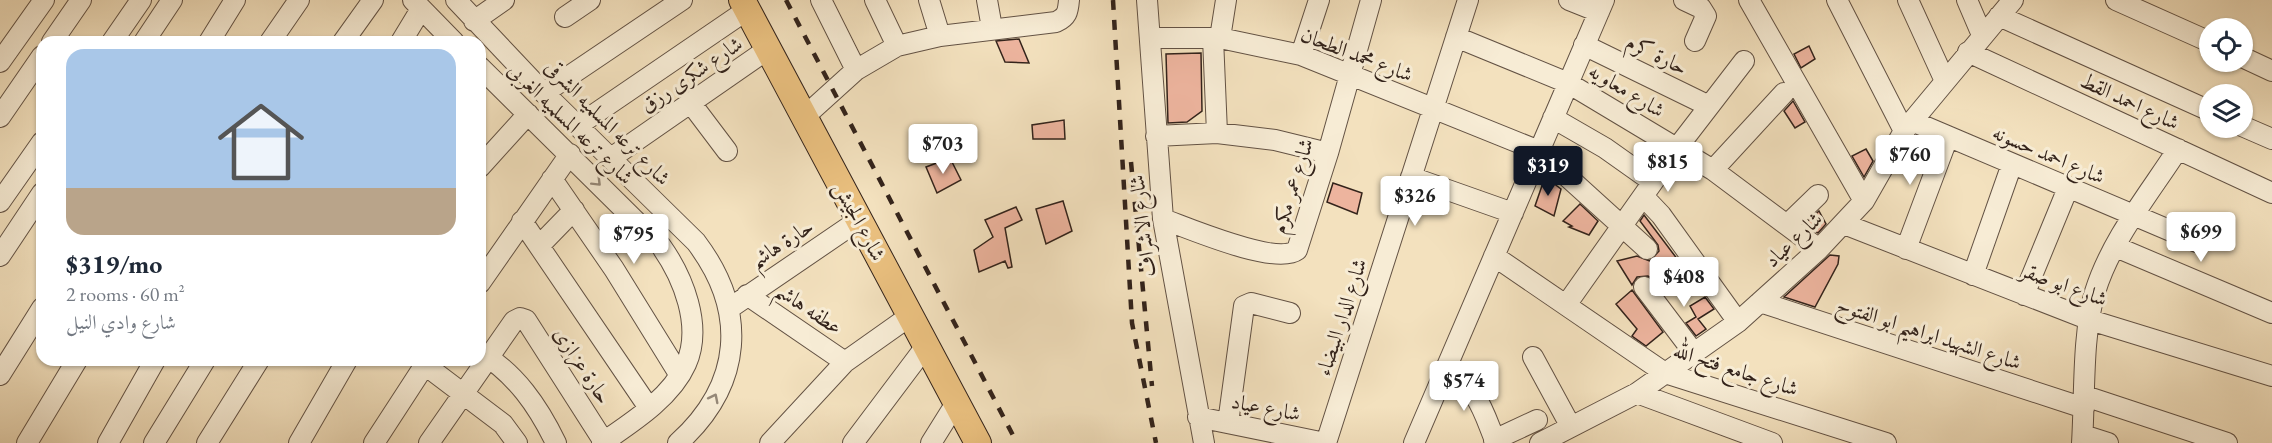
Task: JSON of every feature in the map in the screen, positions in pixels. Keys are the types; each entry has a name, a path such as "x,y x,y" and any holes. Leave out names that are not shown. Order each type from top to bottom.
{"main road":[{"name":"شارع الجيش","path":"745,5 978,443"}],"street":[{"path":"0,62 44,0"},
{"path":"56,36 81,0"},
{"path":"116,36 141,0"},
{"path":"148,36 172,0"},
{"path":"213,36 235,0"},
{"path":"274,36 299,0"},
{"name":"شارع ترعه المسلميه الشرقى","path":"456,0 544,93 696,242 711,262 730,308 732,342 724,376 703,417 678,443"},
{"path":"474,21 504,0"},
{"path":"565,17 590,0"},
{"path":"544,93 682,0"},
{"path":"821,0 856,70"},
{"path":"875,0 897,46"},
{"path":"929,0 940,36"},
{"path":"987,0 992,28"},
{"path":"804,117 856,70 897,46 940,36 992,28 1056,22 1064,18 1067,13 1069,0"},
{"name":"شارع الاشراف","path":"1148,0 1163,219 1204,443"},
{"path":"1217,133 1217,38 1226,0"},
{"path":"1301,55 1319,0"},
{"name":"شارع عمر مكرم","path":"1163,219 1262,252 1278,255 1293,253 1300,244 1371,0"},
{"name":"شارع الدار البيضاء","path":"1325,443 1468,0"},
{"path":"1414,443 1602,6 1569,0"},
{"path":"1684,0 1701,8 1706,16 1695,41"},
{"path":"1749,0 1864,201"},
{"path":"1838,0 1908,126"},
{"path":"1908,0 1945,81"},
{"path":"1967,0 1982,35"},
{"name":"شارع عياد","path":"1540,443 1636,393 1694,353 1738,322 1819,249 1864,201 1908,126 2013,0"},
{"path":"2116,0 2199,37"},
{"path":"347,36 369,2"},
{"path":"404,36 417,5 448,36"},
{"path":"577,126 745,5"},
{"path":"1999,16 2199,106"},
{"name":"شارع معاويه","path":"1456,37 1568,82 1713,170 1819,249"},
{"name":"شارع محمد الطحان","path":"1150,38 1217,38 1301,55 1539,151"},
{"name":"حارة كرم","path":"1584,45 1709,106"},
{"name":"شارع شكرى رزق","path":"611,158 768,49"},
{"name":"شارع احمد القط","path":"1968,52 2272,193"},
{"path":"1566,305 1677,148 1744,61"},
{"path":"2253,62 2272,71"},
{"path":"0,117 36,65"},
{"name":"شارع ترعه المسلميه الغربى","path":"486,74 661,246 679,275 689,310 691,328 686,364 649,408 603,442"},
{"path":"1713,170 1784,93"},
{"path":"690,102 727,151"},
{"path":"486,160 528,114"},
{"path":"1553,118 1605,148 1648,189 1661,215 1738,322"},
{"name":"شارع احمد حسونه","path":"1908,126 1948,137 2197,242"},
{"path":"2253,131 2272,139"},
{"path":"1156,136 1217,133 1275,140 1328,153"},
{"path":"1906,249 1948,137"},
{"path":"2108,443 2082,439 2090,321 2095,292 2116,247 2178,149"},
{"path":"0,202 36,151"},
{"path":"1539,151 1647,249"},
{"path":"486,274 570,154"},
{"path":"1973,275 2012,164"},
{"path":"1411,177 1513,213"},
{"path":"552,179 615,269 679,374"},
{"path":"2024,295 2068,188"},
{"path":"1787,225 1818,195"},
{"path":"0,255 36,202"},
{"path":"539,246 574,210"},
{"name":"حارة هاشم","path":"730,308 859,220"},
{"path":"522,221 649,408"},
{"name":"شارع ابو صقر","path":"1844,224 2090,321 2272,376"},
{"path":"2116,247 2272,313"},
{"name":"شارع جامع فتح الله","path":"1494,256 1665,373 1859,439 1886,443"},
{"path":"1644,287 1694,353"},
{"name":"عطفه هاشم","path":"747,295 845,362"},
{"name":"شارع الشهيد ابراهيم ابو الفتوح","path":"1760,302 2227,443"},
{"path":"1228,423 1244,306 1251,303 1290,313"},
{"path":"770,443 845,362 910,316"},
{"path":"0,375 36,318"},
{"name":"حارة عزازى","path":"486,352 514,321 520,318 526,320 603,442"},
{"path":"853,443 926,346"},
{"path":"486,356 504,369 533,402 556,443"},
{"path":"1533,357 1571,427"},
{"path":"27,443 73,366"},
{"path":"108,443 153,366"},
{"path":"154,443 201,366"},
{"path":"207,443 255,366"},
{"path":"299,443 344,366"},
{"path":"374,443 424,366"},
{"path":"431,366 462,394 502,424 517,443"},
{"path":"429,443 462,394 477,366"},
{"path":"1445,369 1472,389 1479,400 1495,441 1537,420"},
{"path":"1636,393 1772,443"},
{"path":"932,443 956,402"},
{"name":"شارع عياد","path":"1198,417 1325,443"}],"building":[{"path":"1019,39 1029,63 1005,62 996,41"},
{"path":"1809,46 1815,59 1801,68 1794,54"},
{"path":"1201,53 1202,111 1187,122 1168,123 1166,54"},
{"path":"1793,101 1805,122 1795,128 1784,111"},
{"path":"1064,120 1065,139 1033,139 1032,125"},
{"path":"1866,149 1873,161 1864,177 1852,156"},
{"path":"950,158 961,180 937,193 926,167"},
{"path":"1545,177 1561,189 1554,216 1535,206"},
{"path":"1333,183 1362,193 1357,214 1327,202"},
{"path":"1063,201 1072,231 1046,244 1036,209"},
{"path":"1580,204 1598,221 1589,235 1569,227 1572,226 1563,221"},
{"path":"1016,207 1022,220 1005,228 1012,267 1008,268 1005,261 979,272 974,250 993,237 985,220"},
{"path":"1819,211 1826,224 1818,233 1805,224"},
{"path":"1644,215 1681,264 1676,268 1673,266 1654,280 1648,276 1637,277 1632,285 1617,261 1637,256 1650,261 1659,251 1658,245 1640,221"},
{"path":"1830,255 1839,256 1838,264 1815,307 1784,297"},
{"path":"1632,290 1663,332 1646,346 1632,336 1637,329 1616,304"},
{"path":"1705,297 1714,309 1698,319 1706,329 1696,336 1686,323 1696,317 1690,306"}],"railway":[{"path":"786,0 1017,443"},
{"path":"1113,0 1132,323 1156,443"},
{"path":"1131,162 1152,386"}]}
